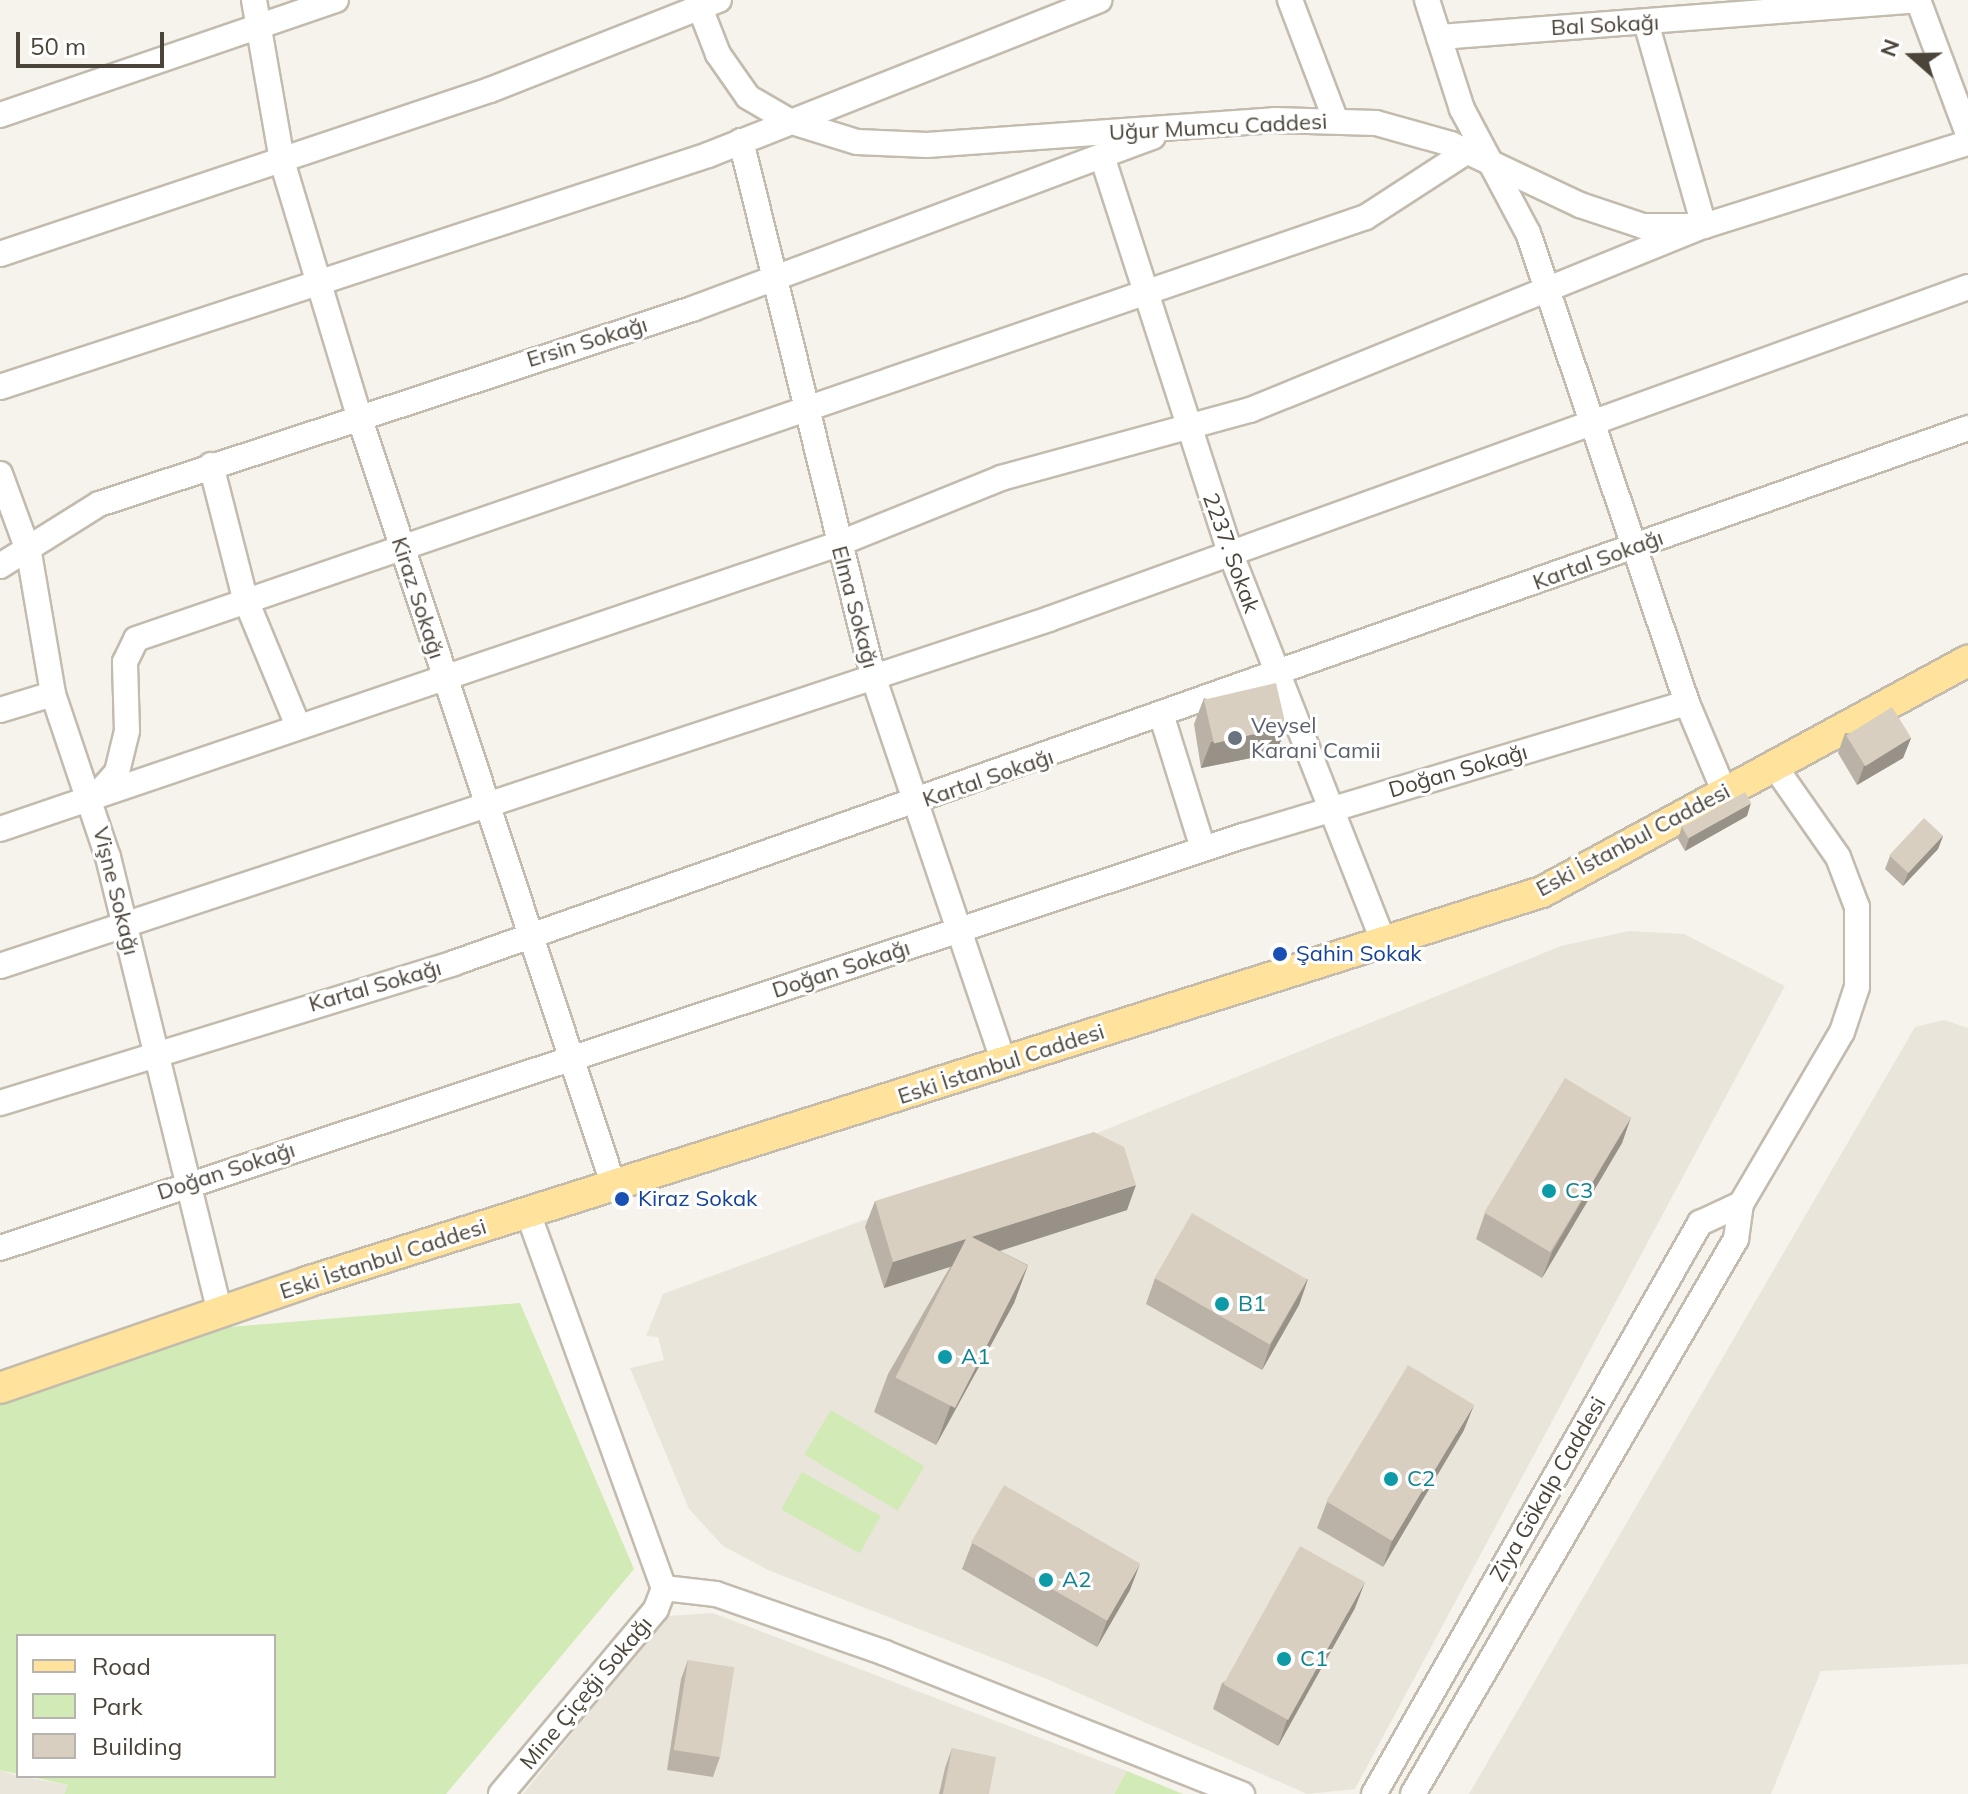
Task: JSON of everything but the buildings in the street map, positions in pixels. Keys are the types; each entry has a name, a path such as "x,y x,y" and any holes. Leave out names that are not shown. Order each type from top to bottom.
{"main road":[{"name":"Eski İstanbul Caddesi","path":"0,1388 220,1312 1542,892 1773,764 1968,661"}],"street":[{"name":"Kiraz Sokağı","path":"254,0 282,161 358,413 614,1187"},
{"path":"0,115 259,30 336,0"},
{"path":"0,387 320,287 741,141 1099,0"},
{"path":"1290,0 1336,121"},
{"path":"1427,0 1462,109 1498,167 1548,291 1638,546 1687,703 1724,791"},
{"path":"1916,0 1961,85 1968,134"},
{"name":"Bal Sokağı","path":"1439,37 1916,0"},
{"path":"0,254 282,161 705,3"},
{"name":"Uğur Mumcu Caddesi","path":"705,3 718,54 748,97 789,121 857,142 927,145 1181,127 1336,121 1376,123 1466,152 1643,226 1704,226 1968,143"},
{"path":"0,829 92,800 443,673 838,544 1001,478 1188,430 1548,291 1704,226 1646,22"},
{"name":"Ersin Sokağı","path":"0,566 29,553 99,504 358,413 772,279 1181,127"},
{"name":"Elma Sokağı","path":"741,141 805,415 873,676 963,928 1004,1063"},
{"path":"92,800 117,772 127,731 125,662 136,639 245,598 805,415 1366,217 1466,152"},
{"name":"2237. Sokak","path":"1102,156 1143,298 1230,552 1327,810 1384,942"},
{"path":"0,966 124,921 873,676 1230,552 1593,418 1968,287"},
{"name":"Kartal Sokağı","path":"0,1103 156,1050 454,963 530,933 1162,717 1968,428"},
{"path":"211,465 245,598 298,726"},
{"name":"Vişne Sokağı","path":"0,474 29,553 53,694 92,800 220,1312"},
{"path":"0,710 53,694"},
{"name":"Doğan Sokağı","path":"0,1248 1203,849 1687,703"},
{"path":"1162,717 1203,849"},
{"name":"Ziya Gökalp Caddesi","path":"1413,1794 1736,1239 1741,1204 1842,1032 1857,987 1857,907 1847,882 1773,764"},
{"name":"Ziya Gökalp Caddesi","path":"1374,1794 1700,1223 1741,1204"},
{"path":"528,1213 664,1588 716,1594 885,1653 1242,1794"},
{"path":"1573,1444 1606,1463"},
{"name":"Mine Çiçeği Sokağı","path":"501,1794 656,1609 664,1588"}],"shaded area":[{"path":"1629,931 1684,934 1785,986 1355,1789 1307,1794 1049,1680 768,1570 723,1546 689,1509 630,1368 664,1360 658,1337 646,1336 663,1294 1070,1144 1561,946"},
{"path":"1944,1020 1968,1028 1968,1664 1821,1671 1771,1794 1469,1794 1915,1027"},
{"path":"713,1613 1127,1771 1114,1794 523,1794 667,1616"},
{"path":"0,1770 16,1778 68,1785 64,1794 0,1794"}],"green space":[{"path":"520,1303 634,1569 446,1794 64,1794 68,1785 36,1778 276,1778 276,1634 16,1634 16,1774 0,1770 0,1404 206,1329"},
{"path":"831,1410 924,1466 898,1511 804,1455"},
{"path":"802,1472 881,1516 860,1553 781,1510"},
{"path":"1127,1771 1183,1794 1114,1794"}],"place":[{"name":"Veysel Karani Camii","path":"1235,738"},
{"name":"Şahin Sokak","path":"1280,954"},
{"name":"C3","path":"1549,1191"},
{"name":"Kiraz Sokak","path":"622,1199"},
{"name":"B1","path":"1222,1304"},
{"name":"A1","path":"945,1357"},
{"name":"C2","path":"1391,1479"},
{"name":"A2","path":"1046,1580"},
{"name":"C1","path":"1284,1659"}]}
